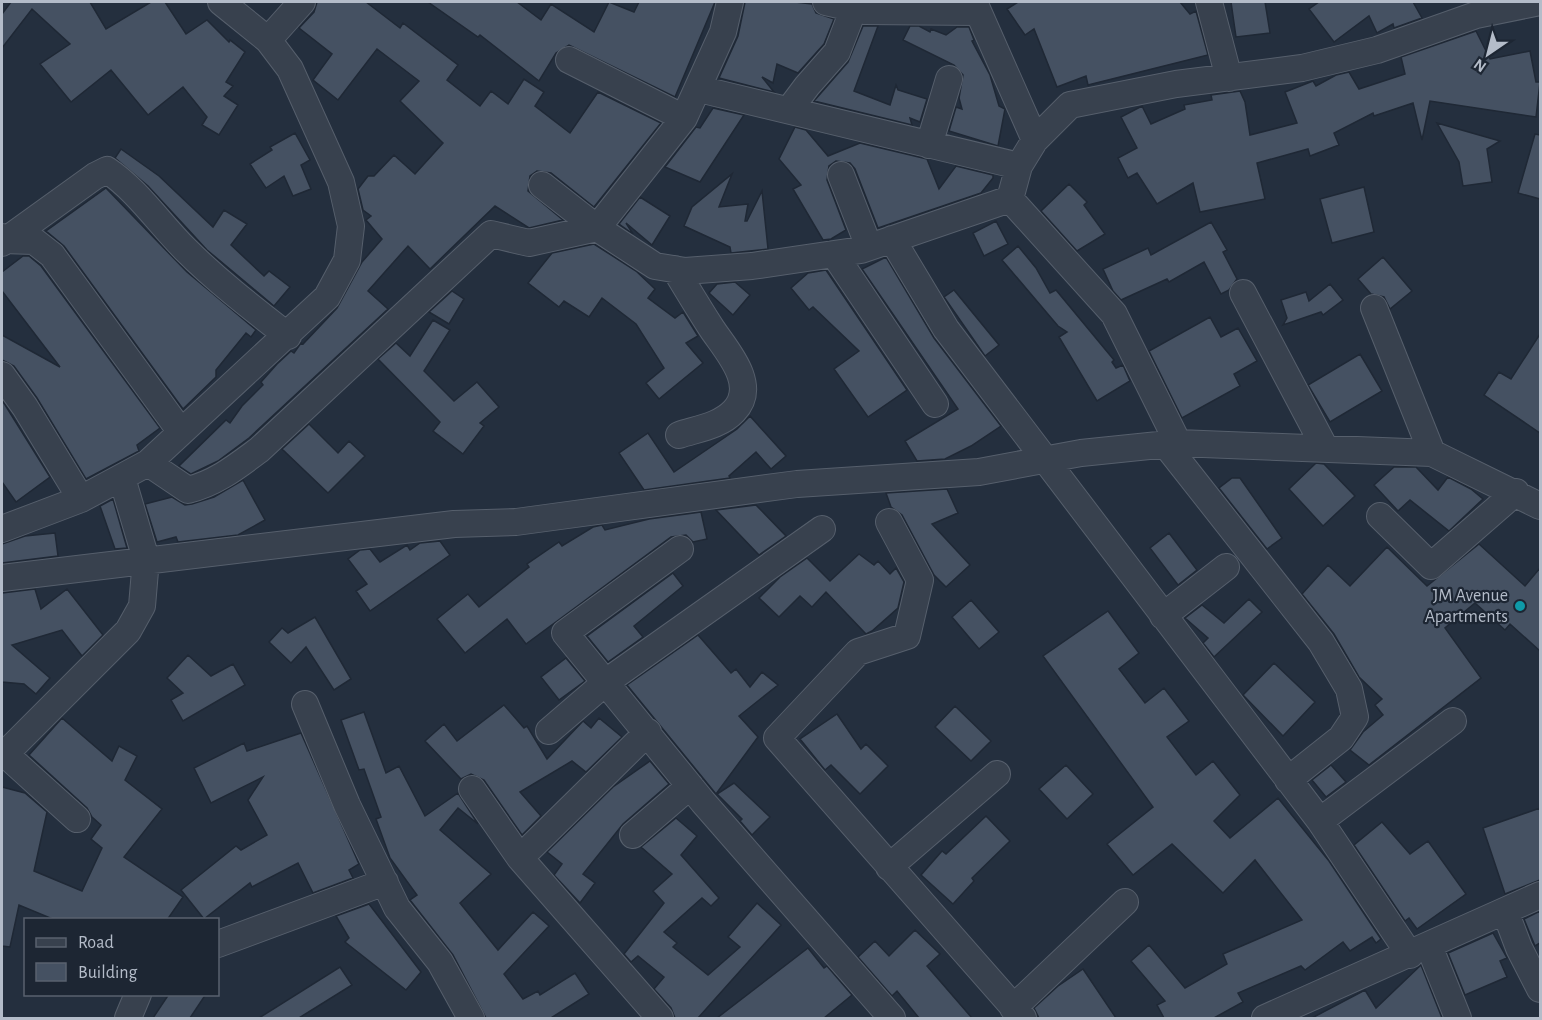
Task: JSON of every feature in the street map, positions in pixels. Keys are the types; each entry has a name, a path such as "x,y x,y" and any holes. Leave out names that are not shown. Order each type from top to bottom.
{"street":[{"path":"2,529 81,499 148,463 288,336 327,297 347,260 351,226 341,182 290,69 267,40 222,2"},
{"path":"267,40 302,2"},
{"path":"148,463 188,490 206,485 225,475 266,444 483,239 491,234 501,234 530,243 597,228 684,118 723,32 730,2"},
{"path":"826,2 865,11 976,7 1035,140"},
{"path":"1209,2 1229,78"},
{"path":"1010,199 1020,166 1035,140 1070,105 1176,84 1302,68 1377,50 1476,15 1540,2"},
{"path":"789,110 837,52 854,8"},
{"path":"569,60 684,118"},
{"path":"929,145 949,79"},
{"path":"699,88 1020,166"},
{"path":"2,240 107,170 122,179 186,250 231,293 288,336"},
{"path":"841,175 881,243 1288,780 1420,950 1458,1018"},
{"path":"542,185 597,228 655,266 685,271 752,266 834,254 881,243 1010,199"},
{"path":"1010,199 1114,314 1172,444 1321,642 1349,689 1355,717 1341,738 1288,780"},
{"path":"2,240 34,241 52,255 182,432"},
{"path":"834,254 935,404"},
{"path":"675,269 735,360 742,382 742,399 734,411 714,424 679,435"},
{"path":"1243,293 1325,448"},
{"path":"1374,308 1432,453"},
{"path":"2,375 81,499"},
{"path":"2,578 454,524 516,522 797,484 979,472 1081,453 1172,444 1432,453 1516,492 1540,506"},
{"path":"77,819 3,755 128,631 142,606 146,559 122,478"},
{"path":"1380,516 1431,566 1516,492"},
{"path":"889,522 920,580 907,636 858,652 777,738 1018,1013 1125,902"},
{"path":"549,731 606,682 822,530"},
{"path":"680,549 565,633 690,786 892,1018"},
{"path":"1163,616 1226,567"},
{"path":"305,704 347,805 397,908 440,962 471,1018"},
{"path":"1320,821 1453,721"},
{"path":"520,858 648,732"},
{"path":"889,867 997,774"},
{"path":"633,835 690,786"},
{"path":"472,789 520,858 660,1018"},
{"path":"219,944 385,882"},
{"path":"1265,1018 1540,896"},
{"path":"1505,911 1519,948 1540,989"},
{"path":"128,1018 137,996"}],"building":[{"path":"11,2 90,2 106,29 151,2 165,2 186,34 207,20 229,42 230,40 245,52 226,82 233,86 224,96 238,105 219,135 202,125 207,117 183,87 148,115 111,70 71,102 40,64 70,44 32,9 2,48 2,14"},
{"path":"317,2 366,2 400,28 403,23 458,65 447,80 480,106 491,91 508,104 524,79 544,92 535,106 570,133 598,92 661,123 594,207 551,173 537,171 530,176 528,191 563,220 529,228 495,206 430,269 408,246 368,291 388,309 249,438 218,461 191,474 179,466 226,420 230,423 242,406 263,385 261,382 277,364 291,351 294,353 301,343 303,344 337,308 362,262 382,239 366,220 371,216 363,210 358,189 368,176 374,176 394,155 415,174 443,143 400,101 419,81 377,49 338,100 313,80 332,54 299,28 314,12"},
{"path":"428,2 517,2 541,20 551,4 594,32 609,2 634,12 639,2 715,2 675,97 569,45 556,53 539,81 480,35 478,37"},
{"path":"745,2 812,4 816,13 834,19 824,44 798,73 777,64 773,83 762,77 774,92 719,78 738,36"},
{"path":"1018,2 1180,2 1190,14 1196,11 1208,55 1088,85 1086,76 1057,87 1034,29 1025,35 1007,9"},
{"path":"1231,2 1265,2 1270,33 1236,37"},
{"path":"1319,2 1413,2 1422,18 1394,28 1393,24 1377,33 1369,16 1334,42 1309,9"},
{"path":"863,26 878,26 854,91 890,105 896,85 898,90 927,99 920,122 910,118 912,125 814,101 848,62"},
{"path":"910,26 919,26 930,32 931,29 946,35 957,27 969,27 974,40 972,41 990,75 999,106 1005,109 998,146 949,131 956,107 962,109 959,98 963,75 954,65 903,40"},
{"path":"1476,31 1490,59 1530,51 1536,82 1540,82 1536,117 1430,101 1422,140 1413,103 1374,116 1373,113 1334,133 1339,145 1310,156 1308,149 1257,163 1265,199 1200,212 1193,183 1157,204 1137,173 1128,178 1118,158 1137,148 1121,117 1142,106 1151,124 1185,109 1184,105 1212,100 1211,95 1240,91 1245,102 1250,135 1297,123 1285,92 1313,81 1316,86 1336,75 1349,72 1359,89 1405,74 1401,57"},
{"path":"713,108 744,115 700,182 665,167 696,127 700,128"},
{"path":"1437,123 1500,141 1487,149 1492,182 1463,186 1459,162"},
{"path":"795,127 806,130 828,156 860,143 927,159 939,189 956,166 993,175 993,178 981,193 878,228 855,169 850,163 836,161 829,166 827,180 846,230 831,239 823,240 793,189 801,185 779,159"},
{"path":"295,133 310,160 301,165 311,189 293,196 284,176 266,188 250,164 272,150 270,147"},
{"path":"1535,134 1540,135 1540,199 1518,193"},
{"path":"121,149 159,176 213,227 224,210 247,224 231,245 264,276 269,271 290,287 274,306 207,250 148,186 115,158"},
{"path":"732,174 719,207 748,204 745,221 747,221 762,191 768,249 731,253 730,247 684,226 692,207"},
{"path":"1069,184 1087,202 1084,205 1105,234 1077,251 1041,211"},
{"path":"1364,187 1374,232 1332,243 1320,199"},
{"path":"106,188 187,272 256,330 251,337 246,333 216,370 216,377 183,409 64,246 46,231"},
{"path":"640,197 670,216 652,245 626,223 633,234 619,224"},
{"path":"996,221 1008,244 984,256 973,233"},
{"path":"1211,222 1227,250 1223,252 1237,279 1229,290 1221,294 1204,262 1169,282 1167,279 1121,300 1113,291 1103,269 1148,248 1151,255"},
{"path":"594,244 636,271 655,289 648,298 675,318 683,312 698,336 686,343 703,363 659,399 646,383 664,368 636,324 602,298 589,317 564,301 559,307 528,283 552,253"},
{"path":"1018,246 1036,268 1050,293 1056,290 1114,360 1112,362 1116,368 1123,365 1130,381 1097,401 1059,337 1067,332 1058,326 1002,260"},
{"path":"23,256 29,256 41,266 160,428 137,445 139,451 86,479 37,398 14,366 2,360 2,335 60,367 2,291 2,272"},
{"path":"886,257 934,338 1001,426 971,446 945,459 917,461 905,441 958,409 862,269"},
{"path":"1383,257 1412,291 1390,309 1384,297 1371,294 1358,279"},
{"path":"826,270 907,390 868,417 834,369 859,351 813,307 809,310 791,288 808,273"},
{"path":"735,282 750,295 733,315 709,293 717,284"},
{"path":"1330,284 1343,300 1323,315 1321,312 1283,325 1287,318 1281,300 1306,292 1309,301"},
{"path":"954,290 999,345 985,356 944,297"},
{"path":"452,291 464,299 449,324 429,312"},
{"path":"1210,317 1221,337 1238,328 1257,361 1234,374 1240,386 1182,418 1149,351"},
{"path":"433,320 450,330 424,371 454,401 477,382 499,407 480,423 484,426 463,454 433,431 440,422 378,359 396,343 410,356"},
{"path":"1540,334 1540,433 1484,395 1499,372 1511,379"},
{"path":"1360,354 1382,391 1330,422 1308,385"},
{"path":"2,400 50,477 16,502 2,482"},
{"path":"750,416 786,456 771,469 756,452 729,476 730,478 644,490 619,453 648,433 674,472 737,429"},
{"path":"309,424 338,453 349,441 365,456 328,493 282,449"},
{"path":"1316,463 1324,464 1355,496 1323,526 1289,489"},
{"path":"1394,467 1416,467 1438,490 1448,477 1471,489 1483,499 1449,531 1410,500 1398,511 1374,485"},
{"path":"1232,478 1240,478 1282,538 1267,549 1219,488"},
{"path":"243,480 265,520 238,535 178,542 176,537 157,542 145,504 172,497 185,505 192,504 214,497"},
{"path":"947,489 958,513 932,524 970,565 946,587 934,575 902,515 891,507 886,493"},
{"path":"113,499 127,548 115,549 100,506"},
{"path":"756,505 786,536 759,555 716,510"},
{"path":"701,512 707,539 693,542 686,535 671,537 526,644 507,619 465,653 437,619 468,594 479,607 529,567 527,564 559,542 562,546 593,527 602,525 605,530 649,519"},
{"path":"55,533 58,556 2,563 2,544 25,536"},
{"path":"1169,533 1197,570 1178,585 1150,548"},
{"path":"440,541 450,555 370,611 356,591 367,584 348,559 360,550 370,549 380,562 407,545 410,550 420,543"},
{"path":"1479,544 1525,586 1540,568 1540,651 1510,624 1505,630 1475,603 1445,628 1481,678 1369,765 1350,750 1363,732 1383,715 1375,705 1382,699 1359,677 1334,634 1302,594 1328,565 1350,586 1387,547 1427,586"},
{"path":"859,554 874,565 878,561 890,574 896,568 904,582 898,608 866,634 826,592 812,607 800,596 779,617 759,598 780,577 807,558 830,581"},
{"path":"673,573 683,586 634,626 643,637 608,662 587,636"},
{"path":"35,589 41,609 67,589 103,635 82,656 62,630 12,645 50,678 36,694 24,684 2,682 2,593"},
{"path":"1249,599 1262,612 1214,657 1203,643 1208,638 1185,618 1202,605 1224,623"},
{"path":"971,600 999,632 979,649 952,617"},
{"path":"1108,611 1139,653 1119,669 1145,703 1164,688 1189,721 1167,737 1196,775 1213,761 1240,795 1214,821 1230,838 1278,798 1329,861 1381,939 1376,943 1372,937 1350,951 1343,942 1305,970 1301,966 1238,993 1243,1002 1214,1018 1164,1018 1157,1005 1165,1001 1131,961 1149,945 1185,988 1227,964 1223,954 1302,920 1255,860 1223,893 1172,844 1133,875 1107,844 1153,807 1043,656"},
{"path":"315,617 351,679 334,690 306,647 291,663 269,642 282,628 288,633"},
{"path":"698,635 731,673 736,669 750,687 762,672 778,685 739,716 758,737 716,794 627,685"},
{"path":"188,655 211,676 233,664 245,685 183,721 171,700 183,693 167,678"},
{"path":"566,658 585,681 559,700 541,677"},
{"path":"1274,663 1315,702 1283,736 1243,695"},
{"path":"504,705 524,728 527,726 547,759 583,721 591,728 599,718 622,737 586,772 572,761 520,792 541,816 522,835 484,780 471,774 461,779 425,741 444,724 457,741"},
{"path":"955,706 991,741 971,761 935,727"},
{"path":"364,712 386,773 399,766 425,816 458,793 478,824 458,808 440,830 491,874 460,903 498,950 533,912 549,926 504,974 523,999 538,991 540,995 575,973 589,994 551,1018 486,1018 453,955 410,900 417,895 390,858 376,819 381,817 364,769 359,770 341,720"},
{"path":"837,714 861,749 866,744 888,766 860,794 831,765 825,770 800,739"},
{"path":"62,718 112,761 119,746 137,756 125,780 162,809 124,857 183,897 168,918 50,918 19,905 10,947 2,946 2,787 25,793 47,812 34,871 82,891 102,848 91,839 101,825 92,817 87,808 29,755"},
{"path":"301,733 359,864 349,870 353,878 313,893 298,863 252,887 250,883 203,918 181,890 236,846 241,850 267,835 248,800 263,777 211,803 194,768 244,743 247,751"},
{"path":"650,761 669,784 623,824 583,874 595,883 580,903 554,875 562,864 547,852 613,787"},
{"path":"1066,765 1093,794 1067,819 1039,789"},
{"path":"1331,765 1346,782 1326,797 1312,780"},
{"path":"734,783 770,817 752,835 740,821 742,819 717,794"},
{"path":"1540,808 1540,880 1505,894 1483,828"},
{"path":"986,816 1010,841 972,878 974,881 953,904 921,875 942,851 946,854"},
{"path":"676,818 697,836 681,855 719,898 711,906 702,898 664,932 677,943 673,947 708,975 740,947 728,937 757,903 781,925 698,1018 675,1018 671,1008 654,989 664,977 638,956 631,962 624,954 664,903 653,891 672,874 641,847"},
{"path":"1382,822 1410,854 1428,841 1466,894 1417,929 1409,918 1405,921 1354,845"},
{"path":"369,904 421,972 406,990 345,942 349,938 336,916"},
{"path":"1540,911 1540,943 1535,946 1524,919"},
{"path":"915,930 940,954 927,966 972,1018 919,1018 897,991 892,996 858,957 875,941 889,956"},
{"path":"1493,933 1507,958 1500,961 1507,977 1465,995 1448,953"},
{"path":"808,948 824,968 827,966 852,995 824,1018 717,1018"},
{"path":"1421,965 1442,1018 1312,1018 1365,990 1376,1008"},
{"path":"340,967 352,985 299,1018 259,1018"},
{"path":"1083,969 1116,1018 1039,1018 1034,1008 1058,986"},
{"path":"168,996 205,996 190,1018 153,1018"}],"place":[{"name":"JM Avenue Apartments","path":"1520,606"}]}
